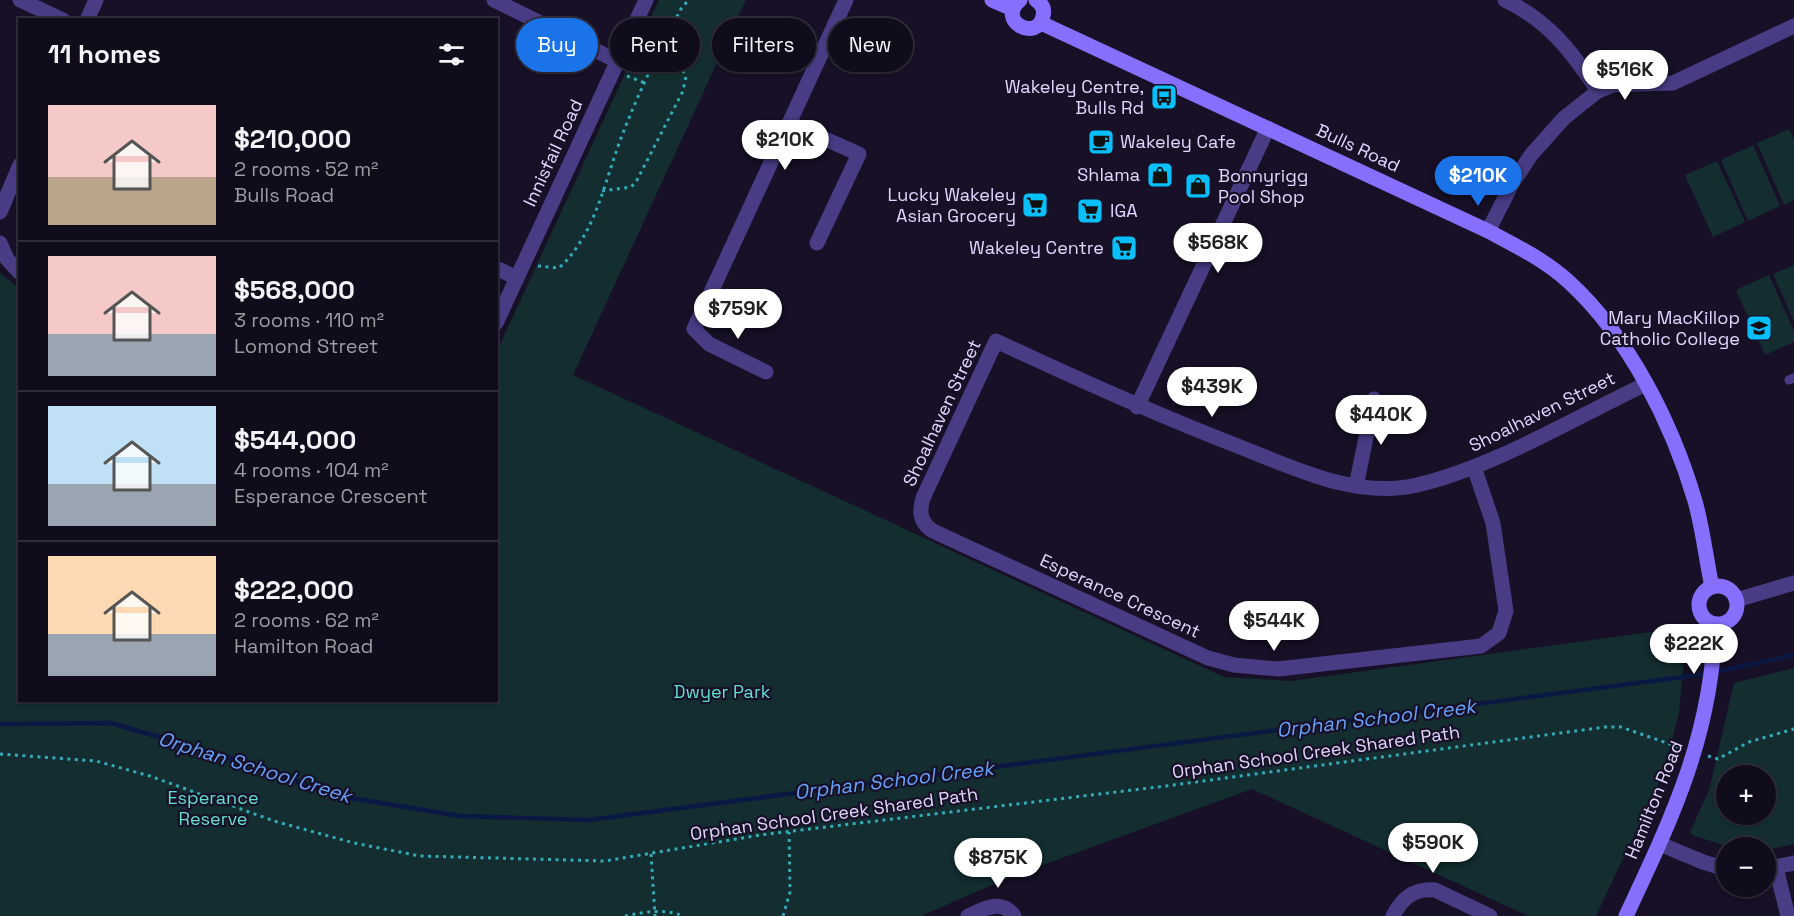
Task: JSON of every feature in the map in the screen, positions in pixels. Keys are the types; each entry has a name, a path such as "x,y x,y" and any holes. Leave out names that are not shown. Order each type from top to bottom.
{"street":[{"path":"20,0 59,18"},
{"path":"88,18 96,0"},
{"path":"494,0 610,58"},
{"name":"Innisfail Road","path":"637,18 646,0"},
{"path":"766,372 709,344 694,329 846,0"},
{"path":"993,0 1017,4 1013,19 1019,27 1028,29 1041,22 1043,8 1036,0"},
{"path":"1504,0 1529,13 1554,32 1573,53 1598,91"},
{"name":"Bulls Road","path":"1041,22 1488,231 1545,262 1569,282 1601,315 1629,353 1646,384 1674,444 1696,502 1712,587"},
{"path":"1488,231 1512,184 1531,155 1564,118 1598,91 1613,85 1673,83 1794,26"},
{"name":"Innisfail Road","path":"498,319 612,72"},
{"path":"789,123 859,154 817,243"},
{"path":"1137,407 1268,128"},
{"path":"0,212 18,170"},
{"path":"0,243 7,259 18,271"},
{"path":"498,269 517,278"},
{"name":"Shoalhaven Street","path":"921,517 923,498 996,340 1137,407 1326,480 1371,489 1416,485 1474,467 1646,384"},
{"path":"1356,486 1374,399"},
{"name":"Esperance Crescent","path":"921,517 933,531 1208,658 1262,669 1296,667 1481,646 1499,633 1506,611 1493,523 1474,467"},
{"path":"1736,600 1794,583"},
{"path":"1712,587 1730,590 1736,600 1732,617 1727,622 1715,624 1704,618 1699,607 1702,594 1712,587"},
{"name":"Hamilton Road","path":"1626,916 1681,796 1696,753 1708,696 1715,624"},
{"path":"1660,844 1716,866"},
{"path":"1776,868 1794,863"},
{"path":"1776,883 1788,916"},
{"path":"1393,916 1405,898 1419,890 1427,890 1435,891 1490,916"},
{"path":"968,916 991,906 1000,906 1007,908 1014,916"}],"path":[{"path":"676,18 689,0"},
{"path":"524,262 553,270 559,268 580,245 624,129 650,72"},
{"path":"602,191 631,187 636,182 683,92 686,76 684,72"},
{"name":"Orphan School Creek Shared Path","path":"0,754 96,761 150,776 274,820 354,843 420,856 605,861 789,832 1177,785 1605,728 1621,727 1679,747"},
{"path":"1718,759 1749,742 1794,729"},
{"path":"783,916 790,892 789,832"},
{"path":"651,854 655,916"},
{"path":"625,916 655,911 671,911 683,916"}],"green space":[{"name":"Dwyer Park","path":"659,0 746,0 738,18 712,18 713,72 573,375 1224,677 1291,681 1687,627 1679,713 1663,774 1596,916 1528,916 1252,789 1015,875 921,916 0,916 0,273 18,287 18,702 498,702 498,349 626,72 700,72 700,18 651,18"},
{"path":"1789,129 1794,140 1794,200 1784,205 1757,143"},
{"path":"1753,145 1780,206 1748,221 1721,160"},
{"path":"1717,161 1745,222 1713,237 1685,175"},
{"path":"1794,265 1794,322 1773,274"},
{"path":"1769,275 1794,331 1794,342 1765,355 1736,290"},
{"path":"1794,668 1794,844 1776,848 1776,837 1716,837 1716,843 1692,835 1690,832 1709,790 1734,683"}],"waterway":[{"name":"Orphan School Creek","path":"1715,672 1794,655"},
{"name":"Orphan School Creek","path":"0,724 111,723 237,760 338,796 460,816 589,820 1706,674"}],"place":[{"name":"Wakeley Centre, Bulls Rd","path":"1164,97"},
{"name":"Wakeley Cafe","path":"1101,142"},
{"name":"Shlama","path":"1160,175"},
{"name":"Bonnyrigg Pool Shop","path":"1198,186"},
{"name":"Lucky Wakeley Asian Grocery","path":"1035,205"},
{"name":"IGA","path":"1090,211"},
{"name":"Wakeley Centre","path":"1124,248"},
{"name":"Mary MacKillop Catholic College","path":"1759,328"}],"park label":[{"name":"Esperance Reserve","path":"213,808"}]}
